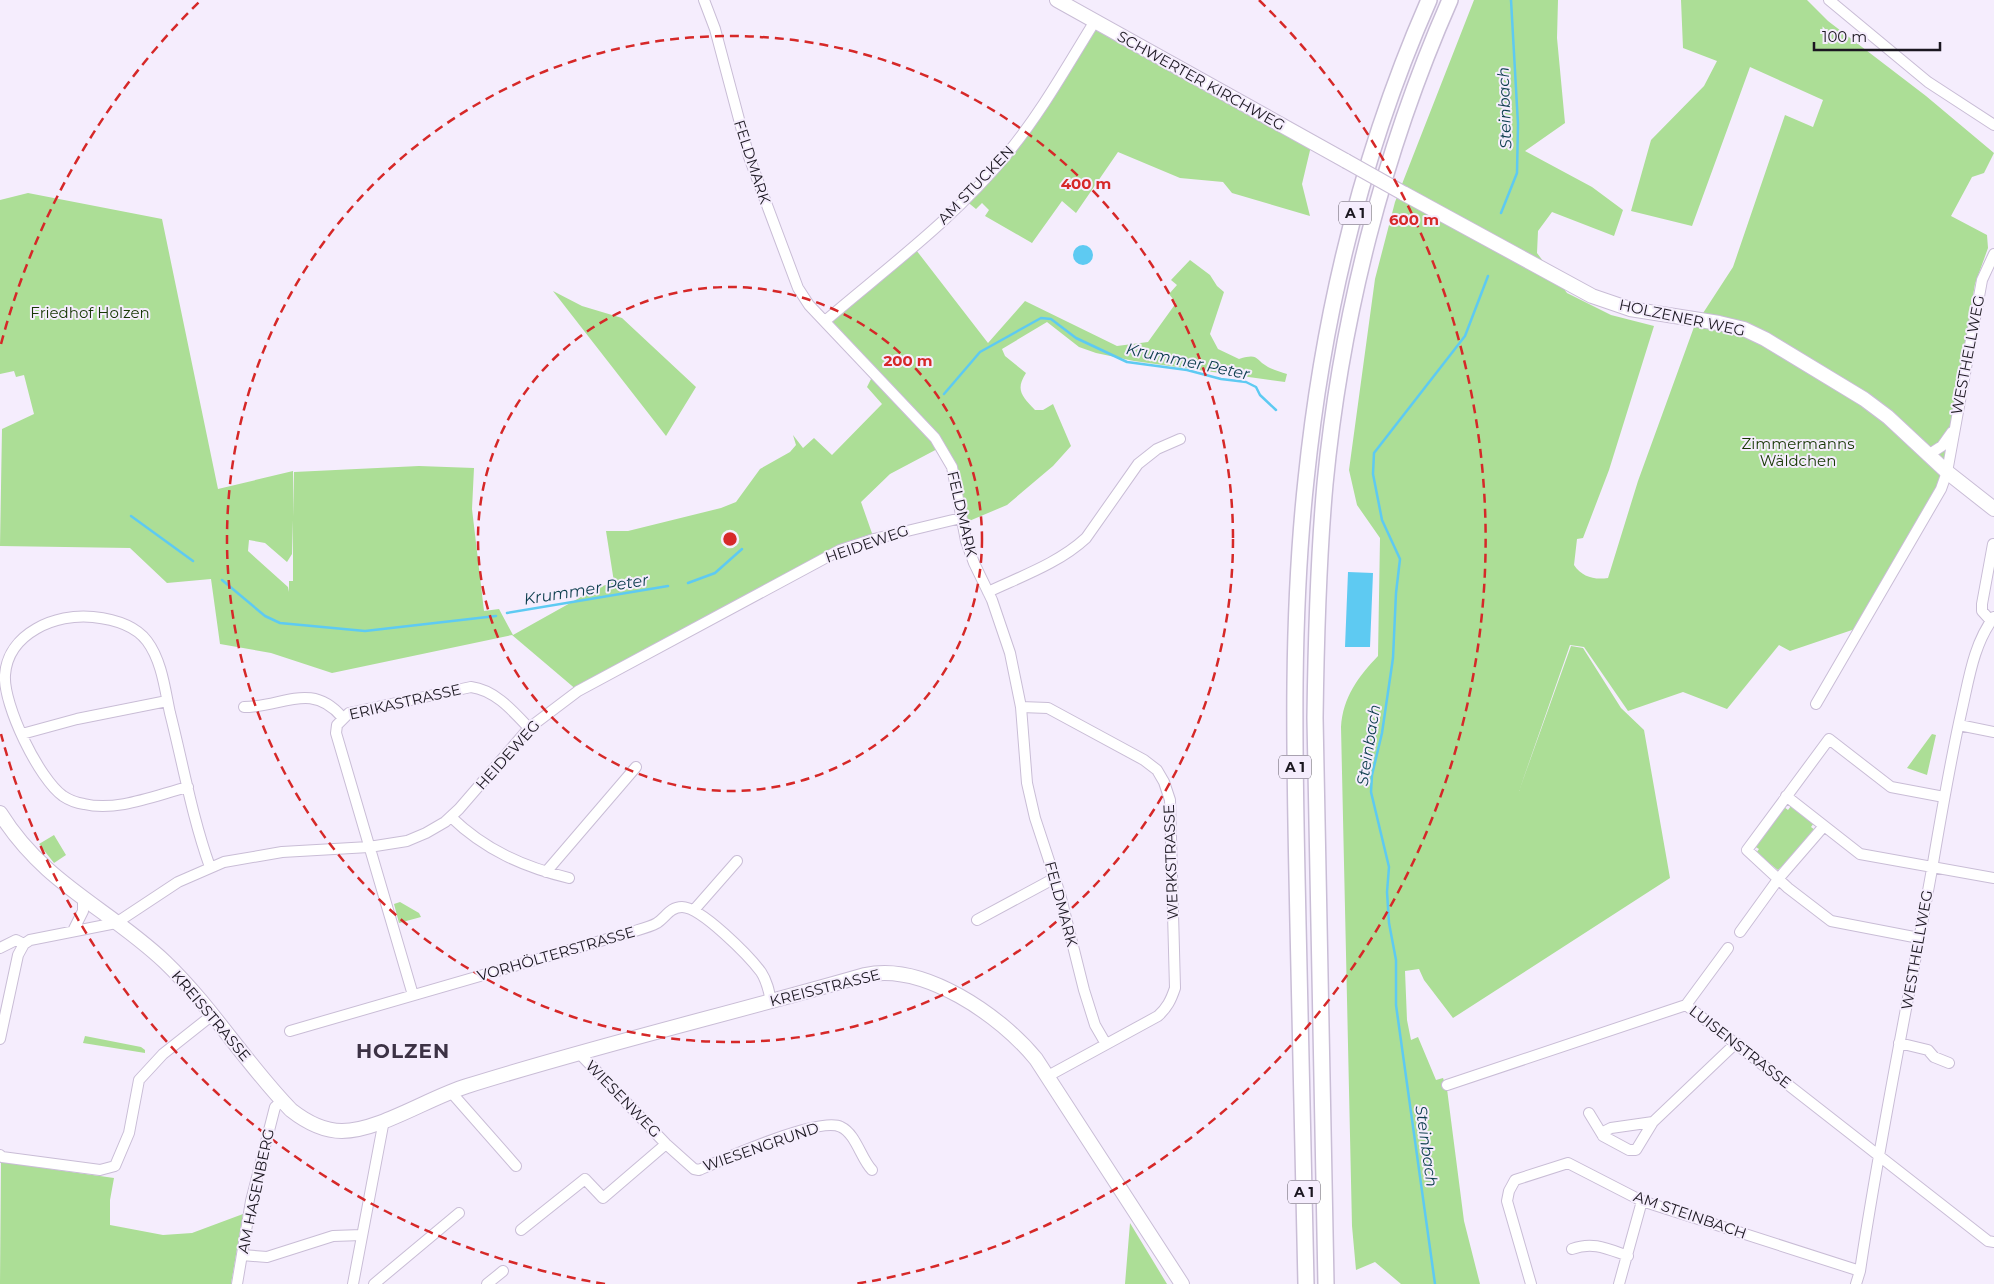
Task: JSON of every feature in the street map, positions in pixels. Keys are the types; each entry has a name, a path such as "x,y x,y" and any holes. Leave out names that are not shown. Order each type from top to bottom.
{"highway":[{"name":"A 1","path":"1306,1284 1295,713 1300,550 1305,483 1319,378 1348,239 1373,150 1429,0"},
{"name":"A 1","path":"1326,1284 1315,736 1316,641 1325,484 1339,380 1367,246 1392,156 1416,84 1450,0"}],"main road":[{"name":"SCHWERTER KIRCHWEG","path":"1057,0 1346,161"},
{"name":"HOLZENER WEG","path":"1346,161 1592,296 1630,309 1719,323 1744,329 1765,339 1864,399 1888,417 1947,472 1994,509"},
{"name":"KREISSTRASSE","path":"0,813 32,857 164,961 282,1101 300,1118 333,1130 354,1129 384,1120 450,1092 580,1054 875,973 897,973 919,979 969,1002 1002,1025 1025,1045 1048,1076 1182,1284"}],"street":[{"name":"FELDMARK","path":"704,0 715,29 749,157 791,274 804,297 941,447 955,476 961,518 974,563 988,592 1010,653 1021,707 1030,800 1055,878 1084,990 1095,1024 1106,1044"},
{"path":"1829,0 1928,82 1994,125"},
{"name":"AM STUCKEN","path":"825,321 945,219 989,175 1030,123 1095,21"},
{"name":"WESTHELLWEG","path":"1947,472 1982,280 1994,254"},
{"name":"WESTHELLWEG","path":"1928,455 1942,446 1954,429"},
{"path":"988,592 1055,561 1077,546 1086,538 1138,464 1158,449 1180,439"},
{"path":"1816,704 1936,498 1947,472"},
{"name":"HEIDEWEG","path":"0,948 16,940 24,944 36,937 116,923 167,888 210,867 264,854 369,848 409,840 432,830 451,817 529,728 578,691 818,561 874,539 961,518"},
{"name":"WESTHELLWEG","path":"1856,1284 1860,1271 1877,1155 1959,724 1974,659 1993,619 1982,612 1982,604 1993,544"},
{"path":"188,787 107,806 78,802 64,796 52,786 36,763 22,734 7,690 5,676 13,651 32,631 66,619 85,616 105,619 140,632 152,649 168,701 188,787 210,867"},
{"name":"ERIKASTRASSE","path":"369,848 336,733 337,724 342,717 371,707 470,687 483,689 496,697 529,728"},
{"path":"244,707 258,707 297,698 310,698 320,700 331,706 342,717"},
{"path":"22,734 77,719 168,701"},
{"name":"WERKSTRASSE","path":"1021,707 1048,708 1144,760 1156,770 1170,800 1174,988 1166,1008 1158,1016 1106,1044"},
{"path":"1959,724 1994,732"},
{"path":"1919,938 1831,921 1747,850 1829,739 1891,788 1944,797"},
{"path":"546,872 636,767"},
{"path":"1786,796 1860,854 1994,878"},
{"path":"451,817 464,830 502,855 546,872 569,878"},
{"path":"1740,932 1778,878 1824,826"},
{"path":"369,848 412,995"},
{"path":"737,861 694,910 736,943 749,957 762,974 771,1001"},
{"path":"977,920 1055,878"},
{"path":"73,931 83,911 83,899"},
{"name":"VORHÖLTERSTRASSE","path":"290,1031 648,927 675,908 683,906 694,910"},
{"path":"0,1039 18,955 24,944"},
{"path":"1686,1005 1728,948"},
{"name":"LUISENSTRASSE","path":"1447,1085 1686,1005 1988,1241 1994,1242"},
{"path":"0,1155 2,1157 100,1170 116,1166 130,1134 136,1087 145,1072 184,1037 212,1016"},
{"path":"1589,1113 1603,1136 1629,1150 1636,1150 1653,1122 1736,1043"},
{"path":"1899,1043 1928,1050 1934,1057 1950,1063"},
{"path":"1048,1076 1106,1044"},
{"name":"WIESENWEG","path":"580,1054 666,1144"},
{"path":"450,1092 516,1166"},
{"name":"AM HASENBERG","path":"237,1284 251,1201 275,1108 282,1101"},
{"path":"353,1284 384,1120"},
{"path":"1603,1136 1605,1131 1611,1128 1653,1122"},
{"name":"WIESENGRUND","path":"666,1144 688,1166 699,1170 784,1136 834,1124 847,1130 865,1163 872,1170"},
{"path":"521,1230 585,1179 603,1198 666,1144"},
{"name":"AM STEINBACH","path":"1531,1284 1507,1201 1509,1191 1516,1180 1568,1163 1642,1201 1860,1271"},
{"path":"1619,1284 1642,1201"},
{"path":"374,1284 459,1213"},
{"path":"242,1255 267,1257 333,1236 362,1235"},
{"path":"1572,1249 1584,1244 1595,1244 1628,1256"},
{"path":"487,1284 503,1271"}],"green space":[{"name":"Zimmermanns Wäldchen","path":"1474,0 1558,0 1557,38 1565,123 1525,151 1592,187 1623,210 1614,236 1552,212 1538,231 1537,253 1567,293 1611,315 1654,326 1609,470 1583,538 1577,539 1574,565 1589,577 1608,578 1638,481 1694,327 1733,267 1785,115 1813,127 1823,100 1750,67 1692,226 1631,211 1651,140 1704,86 1717,61 1683,48 1681,0 1807,0 1828,21 1926,96 1994,153 1984,173 1972,177 1951,216 1987,235 1988,248 1975,284 1941,485 1858,628 1790,651 1779,645 1727,709 1683,692 1628,711 1584,647 1570,645 1519,791 1571,646 1583,648 1621,708 1644,730 1670,878 1453,1018 1424,980 1419,969 1405,971 1407,1020 1411,1040 1418,1037 1436,1080 1443,1078 1447,1089 1464,1221 1480,1284 1401,1284 1375,1262 1356,1270 1352,1226 1341,727 1342,716 1348,697 1358,680 1378,656 1380,538 1357,505 1349,470 1375,279 1395,202"},
{"path":"1095,21 1312,142 1302,184 1310,216 1232,193 1223,182 1180,178 1118,152 1076,213 1062,201 1032,243 985,216 989,210 982,203 976,209 965,200 1008,153"},
{"name":"Friedhof Holzen","path":"28,193 162,219 218,489 293,471 293,517 294,472 419,466 474,468 472,509 484,611 499,609 513,635 597,588 614,582 606,531 628,531 721,508 736,502 760,469 790,452 796,445 793,435 803,448 814,438 832,455 882,404 867,387 872,377 825,321 913,246 988,343 1025,301 1117,346 1148,342 1176,303 1169,294 1177,285 1171,280 1190,260 1210,275 1217,286 1224,292 1210,334 1218,349 1239,359 1245,357 1256,358 1268,367 1287,374 1285,382 1134,361 1096,353 1079,347 1047,322 1002,349 1005,356 1026,373 1021,384 1024,397 1035,410 1043,410 1053,404 1071,446 1053,466 1007,505 962,524 958,494 941,447 890,474 861,502 874,539 840,550 578,691 512,635 332,673 271,653 220,644 211,579 167,583 130,548 0,546 2,429 34,414 24,375 16,377 14,371 0,374 0,200","holes":["293,520 293,581 289,581 289,592 288,587 248,551 249,540 265,543 287,562 292,554"]},
{"path":"553,291 582,306 622,318 696,387 666,436"},
{"path":"1932,734 1936,735 1927,775 1907,768"},
{"path":"1791,806 1814,823 1811,827 1815,830 1785,870 1781,867 1778,870 1756,853 1759,849 1754,846 1784,807 1788,810"},
{"path":"54,835 66,855 54,863 39,844"},
{"path":"400,902 419,913 421,917 399,923 394,904"},
{"path":"85,1036 141,1047 145,1050 145,1053 83,1043"},
{"path":"1,1162 114,1178 110,1200 110,1225 163,1235 192,1233 243,1214 231,1284 0,1284"},
{"path":"1130,1223 1167,1284 1125,1284"}],"water":[{"path":"1083,245 1090,248 1093,255 1090,262 1083,265 1076,262 1073,255 1076,248"},
{"path":"1348,572 1373,573 1370,647 1345,647"}],"waterway":[{"name":"Steinbach","path":"1501,213 1517,173 1518,124 1511,0"},
{"name":"Steinbach","path":"1435,1284 1396,1005 1396,960 1389,923 1387,892 1389,867 1371,792 1372,775 1382,733 1393,658 1396,593 1400,559 1382,520 1373,474 1374,453 1465,336 1488,276"},
{"name":"Krummer Peter","path":"944,394 980,352 1041,318 1051,319 1076,338 1127,362 1187,370 1221,379 1246,382 1256,387 1260,395 1276,410"},
{"name":"Krummer Peter","path":"131,516 193,561"},
{"name":"Krummer Peter","path":"688,583 715,573 742,549"},
{"name":"Krummer Peter","path":"222,580 265,616 280,623 365,631 496,616"},
{"name":"Krummer Peter","path":"507,613 668,586"}],"district":[{"name":"HOLZEN","path":"403,1051"}]}
